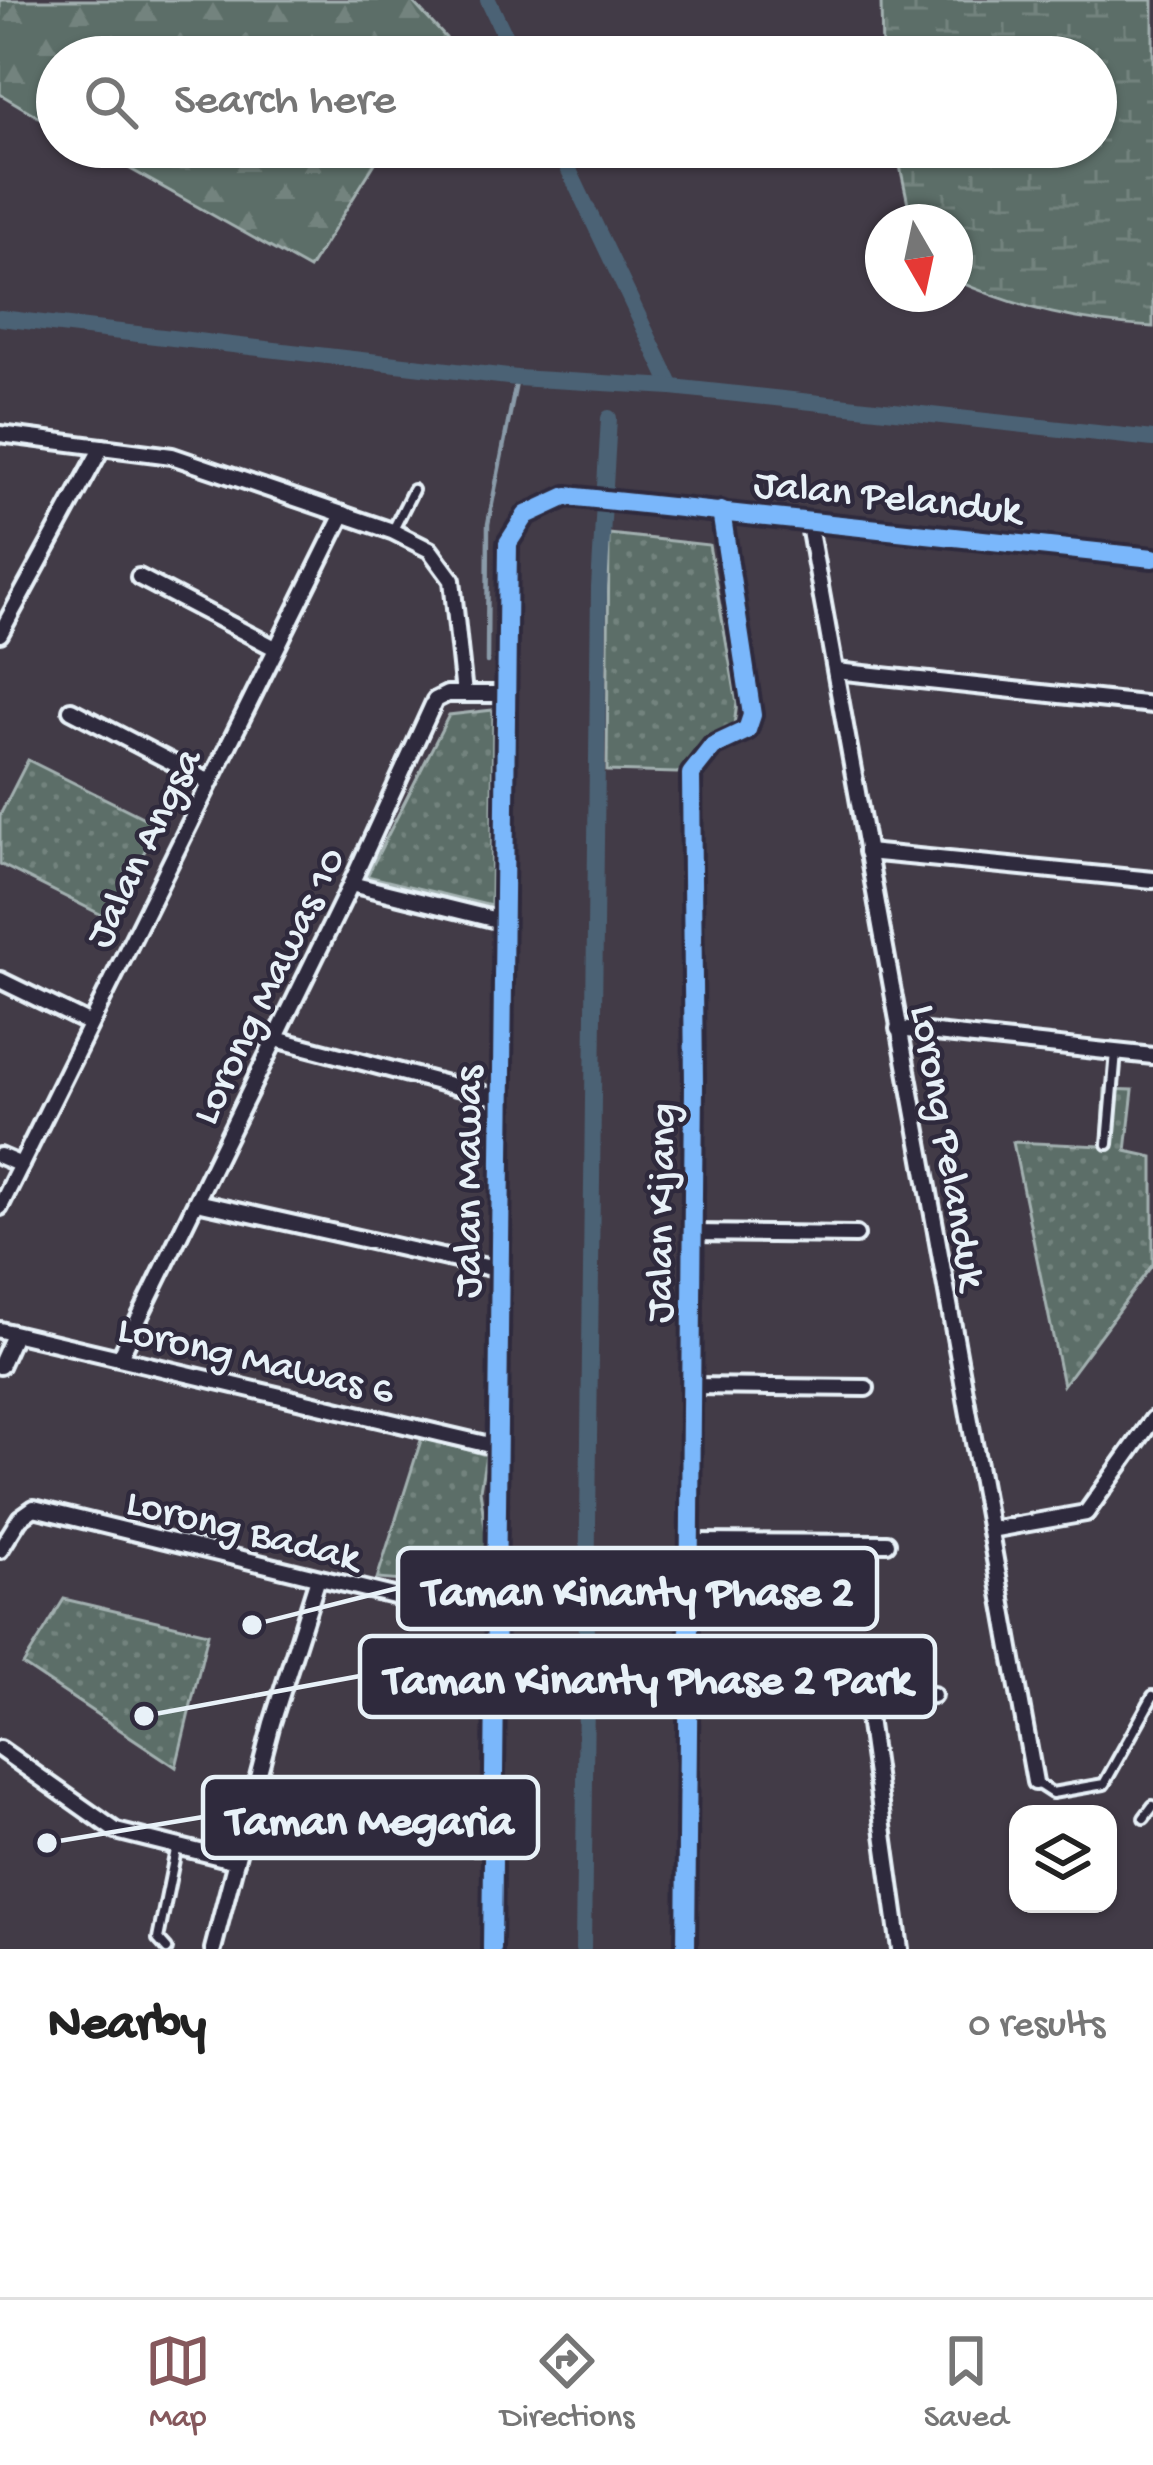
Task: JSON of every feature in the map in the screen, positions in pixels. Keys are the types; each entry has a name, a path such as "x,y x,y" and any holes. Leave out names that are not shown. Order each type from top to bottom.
{"street":[{"path":"0,434 172,456 392,531 430,550 452,580 464,694 502,694"},
{"path":"0,634 101,447"},
{"name":"Jalan Mawas","path":"492,1949 505,550 526,515 567,496 616,499"},
{"name":"Jalan Pelanduk","path":"616,499 1153,558"},
{"name":"Jalan Kijang","path":"686,1949 693,1233 691,774 713,746 747,730 752,715 721,511"},
{"name":"Jalan Angsa","path":"0,1208 343,514"},
{"name":"Lorong Pelanduk","path":"808,520 1035,1782"},
{"path":"139,577 275,648"},
{"path":"836,671 1153,704"},
{"name":"Lorong Mawas 10","path":"119,1357 351,884 435,700 464,694"},
{"path":"71,710 208,782"},
{"path":"867,852 1153,880"},
{"path":"351,884 501,921"},
{"path":"0,980 90,1024"},
{"path":"898,1029 1153,1056"},
{"path":"276,1039 499,1098"},
{"path":"0,1156 21,1165"},
{"path":"197,1202 500,1270"},
{"path":"693,1233 856,1235"},
{"path":"0,1366 7,1332"},
{"name":"Lorong Mawas 6","path":"7,1332 498,1447"},
{"path":"692,1386 866,1388"},
{"path":"990,1531 1086,1513 1153,1420"},
{"name":"Lorong Badak","path":"0,1550 20,1518 34,1508 402,1598 496,1600"},
{"path":"690,1542 887,1543"},
{"path":"213,1949 318,1578"},
{"path":"689,1699 933,1695"},
{"path":"865,1696 900,1949"},
{"path":"0,1749 116,1831 236,1862"},
{"path":"342,1845 491,1846"}],"lane":[{"path":"392,531 413,490"},
{"path":"1108,1144 1116,1052"},
{"path":"1035,1782 1045,1791 1076,1792 1112,1778 1153,1696"},
{"path":"1144,1818 1153,1805"},
{"path":"167,1949 158,1939 176,1850"}],"green space":[{"path":"0,0 411,0 444,36 36,36 36,115 0,94"},
{"path":"881,0 1153,0 1153,327 1052,313 973,287 973,204 908,204 900,168 1117,168 1117,36 882,36"},
{"path":"129,168 372,168 309,269"},
{"path":"609,534 709,545 737,703 732,740 677,773 607,771"},
{"path":"493,710 491,906 367,876 449,715"},
{"path":"28,760 158,825 110,919 0,864 0,815"},
{"path":"1105,1089 1133,1090 1126,1151 1153,1157 1153,1264 1063,1385 1013,1142 1102,1146"},
{"path":"422,1437 486,1455 480,1490 489,1556 483,1587 377,1579"},
{"path":"64,1599 208,1633 176,1767 23,1665"}],"waterway":[{"path":"488,0 505,36"},
{"path":"568,168 672,387"},
{"path":"0,318 517,378 672,387 1153,439"},
{"path":"487,662 488,524 517,378"},
{"path":"583,1949 599,588 609,418"}],"cycle path":[{"path":"492,1949 508,543 526,515 567,496 1153,558"},
{"path":"686,1949 694,1086 691,774 713,746 747,730 752,715 721,511"}],"place":[{"name":"Taman Kinanty Phase 2","path":"252,1625"},
{"name":"Taman Kinanty Phase 2 Park","path":"144,1716"},
{"name":"Taman Megaria","path":"47,1843"}]}
